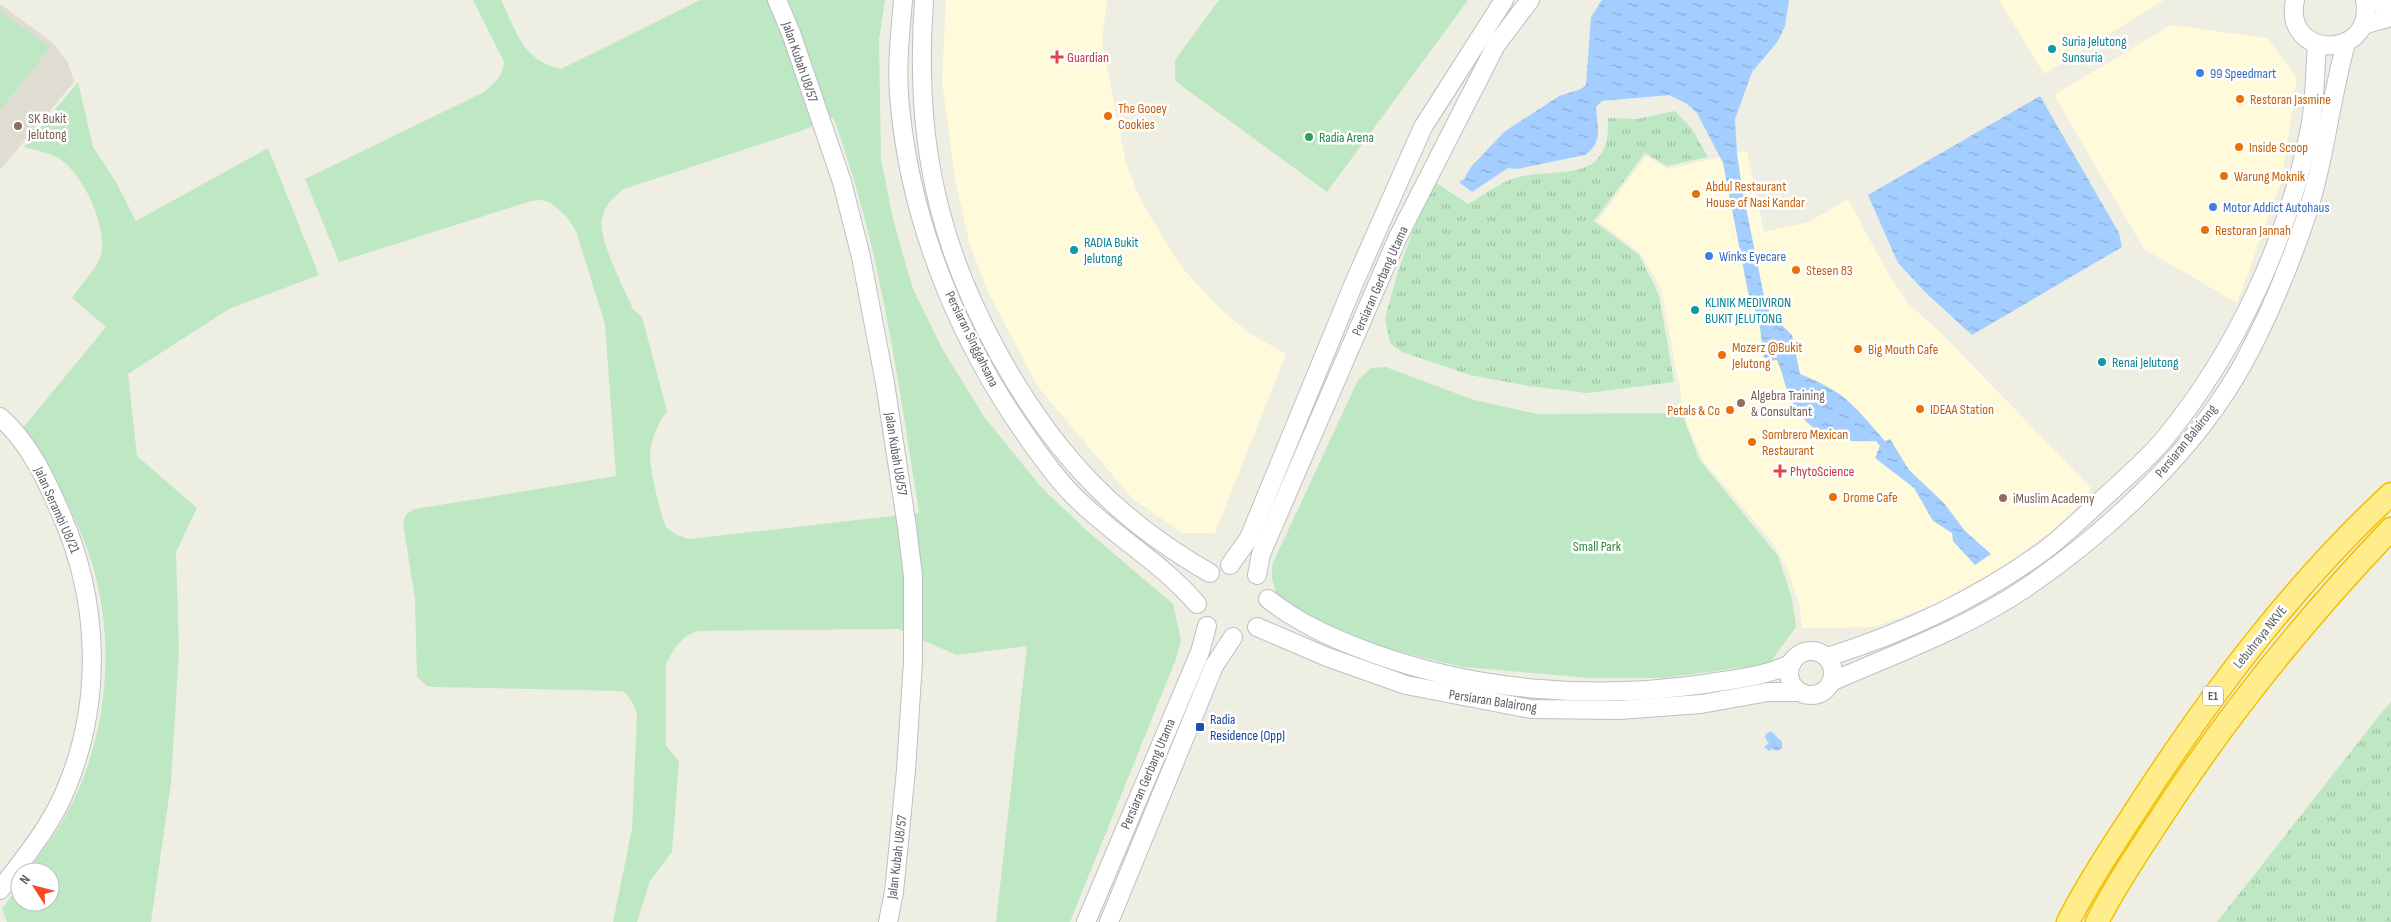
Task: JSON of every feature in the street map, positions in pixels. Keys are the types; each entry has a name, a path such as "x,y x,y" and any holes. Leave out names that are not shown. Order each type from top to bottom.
{"highway":[{"name":"Lebuhraya NKVE","path":"2068,922 2087,886 2216,691 2273,620 2347,536 2391,494"},
{"name":"Lebuhraya NKVE","path":"2097,922 2107,901 2180,787 2233,712 2308,620 2391,529"}],"street":[{"name":"Jalan Kubah U8/57","path":"777,0 791,33 842,182 862,257 885,383 913,576 913,661 905,780 894,892 888,922"},
{"name":"Persiaran Singgahsana","path":"903,0 899,50 899,104 907,157 932,249 962,323 1013,417 1065,486 1094,515 1179,583 1197,604"},
{"name":"Persiaran Singgahsana","path":"924,0 923,106 933,177 940,210 951,246 990,339 1031,405 1067,455 1093,484 1154,536 1210,573"},
{"name":"Persiaran Gerbang Utama","path":"1230,565 1249,538 1354,283 1423,127 1504,0"},
{"name":"Persiaran Gerbang Utama","path":"1257,575 1261,554 1398,237 1496,45 1530,0"},
{"path":"2295,0 2295,20 2299,30 2307,39 2327,47 2346,43 2359,32 2363,24 2366,0 2391,6"},
{"path":"2363,24 2391,17"},
{"name":"Persiaran Balairong","path":"1831,682 1941,634 2027,587 2076,551 2132,501 2164,470 2209,415 2244,363 2271,308 2293,255 2322,165 2334,86 2346,43"},
{"name":"Persiaran Balairong","path":"1827,657 1916,625 1994,584 2046,549 2064,534 2165,439 2202,389 2222,356 2279,238 2298,182 2310,126 2317,44"},
{"name":"Jalan Serambi U8/21","path":"0,417 16,432 29,451 70,532 81,565 89,602 93,660 86,726 66,789 39,838 0,890"},
{"path":"1230,565 1240,566 1257,575 1262,582 1268,600 1265,614 1257,627 1250,632 1233,637 1219,634 1207,626 1202,619 1197,604 1200,587 1210,573 1230,565"},
{"name":"Persiaran Balairong","path":"1268,600 1289,615 1334,639 1412,667 1467,680 1535,689 1611,691 1682,687 1768,673 1792,662"},
{"name":"Persiaran Gerbang Utama","path":"1086,922 1200,652 1207,626"},
{"name":"Persiaran Balairong","path":"1257,627 1327,657 1406,685 1531,709 1618,710 1701,704 1768,692 1800,692"},
{"name":"Persiaran Gerbang Utama","path":"1109,922 1214,666 1233,637"},
{"path":"1808,651 1814,651 1827,657 1833,669 1831,682 1827,688 1817,694 1800,692 1791,682 1790,669 1792,662 1801,653 1808,651"}],"shaded area":[{"name":"RADIA Bukit Jelutong","path":"946,0 1107,0 1102,41 1126,164 1142,203 1180,265 1217,306 1249,333 1286,354 1215,533 1182,533 1132,498 1038,387 988,292 969,242 955,178 942,82"},
{"name":"Suria Jelutong Sunsuria","path":"1999,0 2164,0 2044,74"},
{"name":"SK Bukit Jelutong","path":"0,4 53,43 68,63 74,82 0,170"},
{"path":"2171,25 2267,38 2297,77 2282,179 2237,303 2144,249 2054,95"},
{"path":"1747,151 1764,232 1809,222 1848,199 1890,277 1909,304 1940,332 2091,488 2087,498 2052,531 2005,565 1940,602 1875,627 1802,628 1800,608 1788,571 1773,543 1704,462 1686,422 1661,288 1640,253 1598,221 1646,156 1668,169"}],"green space":[{"path":"473,0 501,0 517,34 529,52 548,65 561,69 700,0 885,0 879,40 881,159 894,223 913,289 943,350 985,418 1042,488 1085,529 1173,604 1181,640 1176,659 1070,922 996,922 1027,646 956,655 898,629 699,631 683,639 675,648 666,664 666,746 679,761 672,852 650,881 637,922 613,922 632,829 637,714 628,696 622,691 434,687 427,686 417,677 415,599 403,523 406,514 415,509 616,476 605,324 576,231 567,217 551,203 543,200 531,201 339,262 305,179 484,92 498,79 504,62","holes":["833,117 863,214 886,313 919,513 688,539 677,535 667,528 665,523 656,492 650,459 654,436 658,425 667,411 642,317 633,309 604,239 602,219 605,209 613,198 624,189 801,131"]},
{"name":"Radia Arena","path":"1219,0 1468,0 1327,192 1175,81 1175,60"},
{"path":"0,11 50,47 0,110"},
{"path":"78,82 93,147 116,182 136,221 268,148 319,275 229,309 128,374 137,456 197,508 176,552 179,650 171,783 151,922 7,922 2,909 10,898 10,912 60,912 60,862 35,862 62,822 81,784 92,751 100,717 104,682 103,612 96,578 86,546 73,515 21,430 106,327 72,298 98,262 102,246 101,232 92,202 76,175 67,165 50,154 24,147"},
{"path":"1675,111 1692,129 1708,157 1667,166 1645,153 1594,221 1639,255 1659,295 1674,382 1587,393 1528,386 1470,375 1402,352 1390,343 1385,318 1398,271 1432,180 1468,204 1512,179 1529,175 1578,170 1591,165 1600,155 1607,140 1608,118 1637,119"},
{"name":"Small Park","path":"1386,367 1474,400 1537,414 1682,413 1699,459 1778,556 1792,598 1796,627 1769,664 1663,678 1591,678 1462,667 1388,649 1309,617 1277,596 1272,579 1272,565 1358,380 1371,368"},
{"path":"2391,702 2391,922 2217,922 2382,712"}],"water":[{"path":"1602,0 1789,0 1785,26 1778,41 1752,72 1735,119 1742,188 1765,301 1770,313 1792,335 1800,374 1829,387 1839,394 1856,409 1885,441 1890,439 1909,470 1944,503 1965,531 1991,554 1975,565 1953,541 1952,533 1933,521 1914,488 1875,458 1880,446 1876,441 1838,439 1816,430 1807,422 1791,400 1777,360 1769,361 1764,357 1759,321 1748,292 1723,163 1697,113 1686,103 1669,95 1602,101 1596,107 1597,139 1595,145 1585,155 1517,169 1508,168 1472,192 1459,182 1464,179 1471,167 1504,132 1559,96 1581,89 1586,85 1591,17"},
{"path":"2040,96 2119,233 2122,247 1972,335 1926,293 1898,263 1868,195"},
{"path":"1771,731 1782,742 1782,748 1777,751 1772,749 1769,751 1764,747 1769,743 1765,737 1766,734"}],"place":[{"name":"Suria Jelutong Sunsuria","path":"2052,49"},
{"name":"Guardian","path":"1057,57"},
{"name":"99 Speedmart","path":"2200,73"},
{"name":"Restoran Jasmine","path":"2240,99"},
{"name":"The Gooey Cookies","path":"1108,116"},
{"name":"SK Bukit Jelutong","path":"18,126"},
{"name":"Radia Arena","path":"1309,137"},
{"name":"Inside Scoop","path":"2239,147"},
{"name":"Warung Moknik","path":"2224,176"},
{"name":"Abdul Restaurant House of Nasi Kandar","path":"1696,194"},
{"name":"Motor Addict Autohaus","path":"2213,207"},
{"name":"Restoran Jannah","path":"2205,230"},
{"name":"RADIA Bukit Jelutong","path":"1074,250"},
{"name":"Winks Eyecare","path":"1709,256"},
{"name":"Stesen 83","path":"1796,270"},
{"name":"KLINIK MEDIVIRON BUKIT JELUTONG","path":"1695,310"},
{"name":"Big Mouth Cafe","path":"1858,349"},
{"name":"Mozerz @Bukit Jelutong","path":"1722,355"},
{"name":"Renai Jelutong","path":"2102,362"},
{"name":"Algebra Training & Consultant","path":"1741,403"},
{"name":"IDEAA Station","path":"1920,409"},
{"name":"Petals & Co","path":"1730,410"},
{"name":"Sombrero Mexican Restaurant","path":"1752,442"},
{"name":"PhytoScience","path":"1780,471"},
{"name":"Drome Cafe","path":"1833,497"},
{"name":"iMuslim Academy","path":"2003,498"},
{"name":"Radia Residence (Opp)","path":"1200,727"}]}
